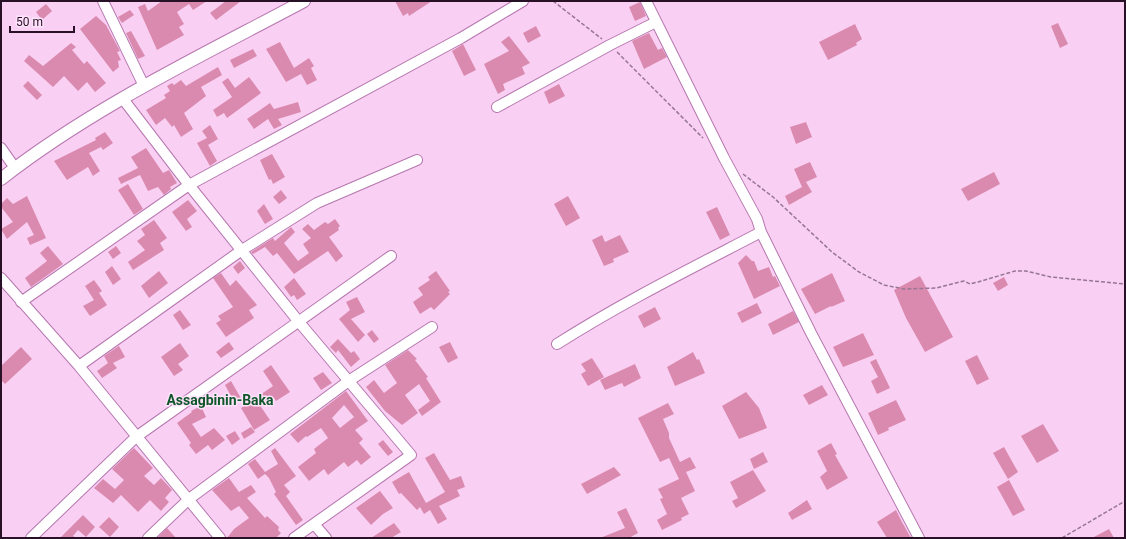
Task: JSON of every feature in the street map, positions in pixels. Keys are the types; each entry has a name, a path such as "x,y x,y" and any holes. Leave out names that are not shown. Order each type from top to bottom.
{"street":[{"path":"103,1 144,86"},
{"path":"1,179 47,146 144,86 304,1"},
{"path":"21,302 189,185 461,38 523,1"},
{"path":"646,1 757,219 761,232 815,340 919,538"},
{"path":"497,107 610,45 656,22"},
{"path":"123,99 189,185 299,322 350,380 411,455 294,538"},
{"path":"1,148 15,168"},
{"path":"79,366 242,250 317,203 417,160"},
{"path":"557,344 589,324 674,277 761,232"},
{"path":"31,538 136,437 391,256"},
{"path":"1,278 79,366 220,538"},
{"path":"148,538 189,499 350,380 432,327"},
{"path":"314,524 326,538"}],"path":[{"path":"553,1 610,45 708,142"},
{"path":"742,173 779,202 832,252 858,272 884,285 904,289 936,288 964,281 970,284 1015,271 1026,271 1051,277 1125,284"},
{"path":"1062,538 1125,501"}],"building":[{"path":"162,1 207,1 193,10 189,4 177,12 184,24 179,27 184,35 157,50 138,7 145,4 148,11"},
{"path":"226,1 241,1 216,20 210,13"},
{"path":"395,1 432,1 409,16 408,13 403,16"},
{"path":"640,2 646,16 635,21 629,7"},
{"path":"46,4 52,11 42,20 36,12"},
{"path":"130,10 134,15 122,23 118,17"},
{"path":"96,16 106,25 120,51 117,52 121,60 118,61 119,67 113,72 80,29"},
{"path":"1058,23 1068,44 1060,48 1051,26"},
{"path":"855,24 862,39 856,43 857,45 828,60 819,42"},
{"path":"536,26 541,36 528,43 523,33"},
{"path":"131,31 145,56 138,59 126,33"},
{"path":"649,33 658,50 662,48 667,57 644,69 632,41"},
{"path":"509,36 530,63 522,67 525,74 503,84 505,90 498,94 484,64 509,51 501,42"},
{"path":"280,42 294,68 309,58 314,66 311,68 317,80 307,85 301,74 286,82 266,49"},
{"path":"71,43 76,47 72,50 84,64 87,61 106,83 95,92 87,82 78,91 64,76 53,87 24,61 29,55 43,66"},
{"path":"463,44 476,70 464,76 452,51"},
{"path":"253,49 257,56 234,68 230,60"},
{"path":"218,67 222,75 201,87 206,96 184,113 193,129 181,137 174,125 172,127 165,118 156,125 146,110 166,98 164,95 170,91 167,86 172,83 174,85 181,80 186,86"},
{"path":"249,77 261,93 227,118 224,113 217,117 213,110 232,97 222,82 228,78 235,88"},
{"path":"28,81 42,95 37,100 23,86"},
{"path":"559,84 565,96 549,104 544,92"},
{"path":"298,102 301,112 278,119 282,125 274,129 268,119 254,129 247,119 270,103 274,109"},
{"path":"806,122 812,137 796,144 790,127"},
{"path":"210,125 218,139 208,145 217,161 210,166 197,143 207,138 202,131"},
{"path":"105,132 113,143 103,150 101,147 89,153 100,171 93,176 88,167 67,180 54,161 96,140 95,138"},
{"path":"146,148 163,173 169,170 177,183 170,187 171,189 164,195 158,187 148,191 140,175 121,184 118,178 138,168 131,157"},
{"path":"272,154 285,177 273,184 271,179 269,180 260,160"},
{"path":"810,162 817,177 806,182 812,192 789,205 785,196 802,187 794,169"},
{"path":"994,172 1000,184 968,201 961,189"},
{"path":"128,184 143,209 134,215 118,190"},
{"path":"281,190 287,198 279,204 273,197"},
{"path":"27,196 46,238 30,245 27,238 34,235 27,222 7,239 1,229 13,222 1,207 1,204 7,198 13,204"},
{"path":"568,196 580,218 566,226 554,204"},
{"path":"188,200 197,211 187,219 192,227 186,231 172,212"},
{"path":"264,204 273,219 265,224 257,211"},
{"path":"717,207 730,235 720,240 706,212"},
{"path":"335,219 340,226 338,228 339,230 329,237 343,256 336,262 328,251 294,274 277,253 273,256 265,247 253,254 251,252 273,238 275,241 291,227 295,232 284,243 298,261 309,253 303,244 311,238 302,229 308,224 314,230 325,222 328,224"},
{"path":"154,220 167,238 160,243 164,250 133,270 128,262 145,250 137,241 145,235 141,229"},
{"path":"602,235 605,242 620,235 629,252 613,259 614,262 604,266 592,240"},
{"path":"48,246 63,264 31,287 25,278 47,261 40,253"},
{"path":"116,246 121,253 113,259 108,252"},
{"path":"746,255 754,261 758,271 769,267 773,277 775,276 780,286 754,299 738,263"},
{"path":"240,261 245,268 238,274 233,267"},
{"path":"112,266 121,279 113,285 105,272"},
{"path":"159,271 168,283 149,298 141,286"},
{"path":"436,271 450,291 448,292 450,294 434,310 431,307 420,314 413,302 423,295 418,288 430,280 428,277"},
{"path":"221,273 230,286 236,280 257,305 249,310 254,318 226,337 216,323 221,320 218,316 233,307 213,278"},
{"path":"832,273 845,301 815,314 801,289"},
{"path":"920,276 953,337 925,352 906,318 894,290"},
{"path":"1004,277 1008,285 998,291 993,283"},
{"path":"294,278 306,294 297,300 294,295 291,297 284,287"},
{"path":"94,280 102,291 99,293 107,305 90,316 83,306 94,300 85,286"},
{"path":"357,297 365,312 351,319 365,335 358,342 339,319 350,310 346,302"},
{"path":"757,303 762,313 742,323 737,313"},
{"path":"655,307 661,319 644,328 638,316"},
{"path":"180,310 191,325 183,330 173,315"},
{"path":"793,311 799,322 773,335 768,324"},
{"path":"372,330 379,339 374,343 367,334"},
{"path":"863,333 874,355 843,367 833,347"},
{"path":"338,339 351,353 354,351 360,359 351,367 338,350 336,353 330,347"},
{"path":"229,342 234,349 221,358 216,352"},
{"path":"450,342 458,358 448,363 439,347"},
{"path":"180,343 189,356 178,364 183,370 174,376 161,357"},
{"path":"119,346 125,357 113,363 117,368 102,378 97,371 108,363 104,356"},
{"path":"21,347 32,359 5,384 1,380 1,366"},
{"path":"408,350 417,359 415,360 428,377 426,378 441,402 422,416 418,410 430,401 419,384 405,395 418,413 402,425 385,411 366,387 374,380 384,393 397,383 385,365"},
{"path":"693,352 697,360 699,359 705,373 675,386 667,367"},
{"path":"977,355 989,379 977,385 965,361"},
{"path":"592,358 604,377 588,386 581,374 586,371 581,364"},
{"path":"876,359 890,388 877,394 871,381 878,377 870,362"},
{"path":"635,364 641,378 624,387 622,383 605,390 600,380"},
{"path":"271,365 290,392 276,401 274,398 261,407 270,420 254,430 241,408 273,386 263,371"},
{"path":"323,372 332,383 321,390 313,378"},
{"path":"231,381 242,400 235,403 225,385"},
{"path":"822,385 828,395 809,405 803,395"},
{"path":"346,391 368,421 355,430 363,439 359,443 371,457 361,465 357,460 348,467 344,462 328,475 324,469 309,481 298,467 316,453 314,449 328,438 321,428 307,437 306,436 298,443 290,434","holes":["344,405 354,417 340,428 332,418"]},
{"path":"746,392 759,408 767,428 739,439 722,406"},
{"path":"896,400 906,420 888,428 889,430 878,435 868,413"},
{"path":"668,403 674,414 663,419 669,433 669,438 680,462 690,457 696,468 686,472 695,491 681,498 689,514 681,518 682,520 662,530 657,520 667,514 660,499 663,498 658,489 679,479 669,458 660,462 638,418"},
{"path":"201,406 206,417 192,424 201,437 214,428 225,440 212,450 208,445 196,454 189,445 191,443 177,423 192,412 191,411"},
{"path":"1043,424 1059,451 1037,463 1021,436"},
{"path":"251,427 255,432 244,439 241,433"},
{"path":"235,431 240,439 232,445 226,436"},
{"path":"383,440 393,452 388,456 378,444"},
{"path":"831,443 837,454 835,455 848,478 827,490 820,477 827,471 817,451"},
{"path":"1004,447 1018,472 1008,479 993,453"},
{"path":"134,448 153,468 144,476 154,485 161,478 172,490 165,498 169,502 161,511 150,500 138,512 121,495 113,503 94,488 103,479 115,489 124,480 112,469"},
{"path":"275,448 296,476 284,485 290,492 286,496 303,520 296,525 274,494 276,492 269,478 265,474 258,479 248,464 255,459 265,472 278,464 271,451"},
{"path":"763,452 768,462 754,469 750,459"},
{"path":"434,453 450,480 461,476 465,487 457,490 460,496 439,506 447,519 438,524 430,510 424,514 420,507 417,510 401,493 399,494 392,482 409,472 426,503 445,492 425,458"},
{"path":"614,467 621,475 587,494 581,484"},
{"path":"753,470 766,491 736,508 732,501 738,498 730,482"},
{"path":"229,478 239,492 251,485 256,492 247,498 265,518 267,516 279,527 278,530 281,533 276,538 227,538 234,529 249,518 239,506 231,511 212,490"},
{"path":"1009,480 1025,510 1013,516 997,487"},
{"path":"380,491 393,508 383,514 371,525 356,508"},
{"path":"807,500 812,509 792,520 788,513"},
{"path":"626,508 638,533 629,538 600,538 625,528 617,512"},
{"path":"896,510 911,538 887,538 877,522"},
{"path":"83,515 95,527 86,537 78,530 73,536 76,538 60,538"},
{"path":"109,517 119,527 110,537 99,527"},
{"path":"394,523 401,532 391,538 371,538"},
{"path":"167,528 176,538 157,538"},
{"path":"1109,529 1114,538 1092,538"}],"district":[{"name":"Assagbinin-Baka","path":"220,400"}]}
